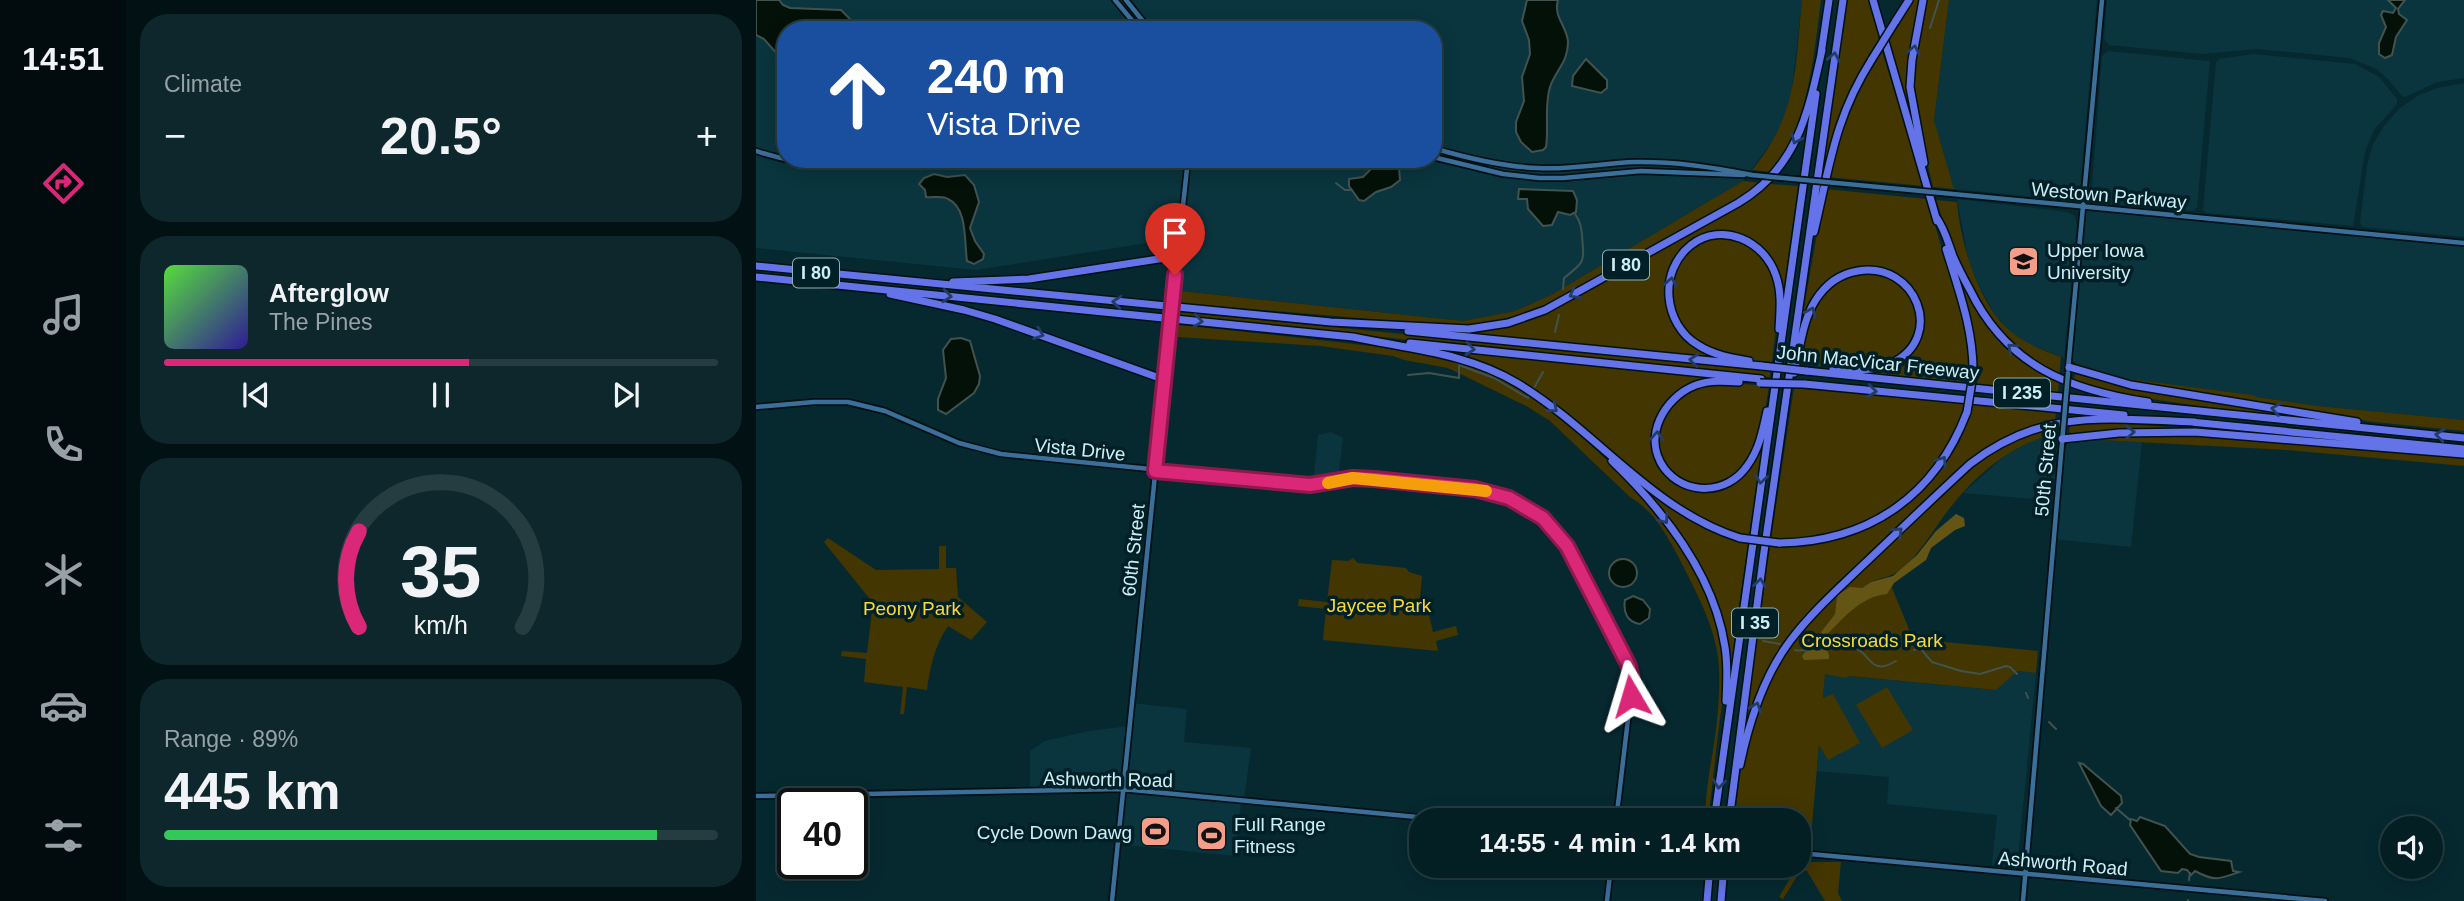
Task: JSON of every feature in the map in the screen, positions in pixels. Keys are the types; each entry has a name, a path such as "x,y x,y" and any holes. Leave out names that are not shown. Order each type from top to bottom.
{"highway":[{"name":"I 80","path":"756,267 1331,322 1469,329 1508,323 1553,305 1726,210 1750,196 1772,178 1794,146 1811,99 1829,0"},
{"name":"I 35","path":"1731,808 1843,0"},
{"name":"I 80","path":"756,277 1353,337 1438,353 1480,366 1520,384 1677,509 1703,524 1740,538 1779,543 1810,541 1849,533 1900,506 1941,464 1967,412 1973,375 1969,326 1873,0"},
{"path":"1805,270 1837,129 1848,102 1872,59 1909,0"},
{"path":"1923,0 1910,87 1932,202"},
{"name":"I 35","path":"1716,808 1822,50"},
{"path":"1936,217 1978,306 2000,337 2028,362 2061,380 2087,390 2238,415"},
{"path":"1762,366 1710,352 1691,340 1675,321 1669,303 1672,274 1682,254 1698,240 1721,234 1743,238 1769,261 1777,276 1780,293 1778,369"},
{"path":"875,279 972,283 1029,279 1165,258 1177,259"},
{"path":"1783,425 1807,320 1813,304 1828,286 1849,273 1875,270 1899,279 1914,294 1920,313 1918,334 1907,352 1899,359 1873,369 1822,368 1807,371"},
{"path":"855,287 984,316 1164,380"},
{"name":"John MacVicar Freeway","path":"1331,322 2464,438"},
{"name":"John MacVicar Freeway","path":"1353,337 1760,381 2195,422 2464,451"},
{"path":"2068,370 2131,385 2416,433"},
{"path":"1760,381 1701,383 1671,401 1661,415 1655,436 1658,455 1672,476 1687,486 1711,489 1740,475 1756,450 1775,387"},
{"path":"1732,808 1751,719 1770,674 1788,643 1815,611 1970,464 2017,434 2059,422 2106,419 2195,422"},
{"path":"2062,435 2195,432 2464,451"},
{"path":"1584,433 1656,508 1683,545 1711,598 1721,628 1727,661 1724,746"},
{"path":"1707,901 1709,878"},
{"path":"1721,901 1723,878"}],"main road":[{"path":"1115,0 1132,21"},
{"path":"1126,0 1143,21"},
{"name":"50th Street","path":"2022,901 2102,0"},
{"path":"756,151 777,157"},
{"name":"Westown Parkway","path":"1442,151 1530,168 1651,162 1703,166 1752,175"},
{"name":"Westown Parkway","path":"1442,160 1503,174 1539,178 1641,171 1752,175 2464,243"},
{"name":"60th Street","path":"1112,901 1187,168"},
{"name":"Vista Drive","path":"756,407 825,401 859,404 885,411 959,443 992,452 1310,485 1353,478 1374,479 1492,492 1521,503 1543,518 1567,546 1629,666 1632,680 1617,808"},
{"name":"Ashworth Road","path":"756,796 1122,789 1409,816"},
{"name":"Ashworth Road","path":"1811,854 2325,901"},
{"path":"1607,901 1610,878"}],"shaded area":[{"path":"756,0 1802,0 1791,97 1779,132 1743,181 1551,295 1515,311 1463,321 1174,290 1179,238 976,270 756,248"},
{"path":"756,0 779,0 790,8 841,10 851,21 777,21 777,54 764,39 756,35"},
{"path":"1527,0 1558,0 1557,11 1568,42 1564,61 1548,94 1546,147 1532,152 1521,142 1516,132 1516,122 1524,101 1522,77 1530,54 1529,40 1522,21"},
{"path":"1949,0 2097,0 2077,198 2068,200 1954,189 1934,120"},
{"path":"2107,0 2464,0 2464,78 2437,82 2405,97 2375,68 2349,58 2257,49 2203,54 2109,45 2104,39"},
{"path":"2388,0 2405,0 2398,9 2399,14 2407,20 2396,37 2392,55 2385,58 2379,54 2379,43 2386,27 2381,15 2383,11 2393,13 2396,8"},
{"path":"2108,51 2210,61 2197,207 2194,211 2098,203 2091,199 2102,56"},
{"path":"2253,54 2355,64 2379,77 2397,99 2397,104 2374,130 2365,152 2353,226 2206,213 2203,210 2216,62 2219,59"},
{"path":"1586,59 1607,80 1607,88 1601,93 1572,86 1573,76"},
{"path":"2464,83 2464,237 2363,227 2360,223 2367,165 2373,144 2384,126 2399,109 2417,96 2437,88"},
{"path":"1372,168 1399,168 1400,180 1364,201 1359,200 1349,186 1349,179 1363,177"},
{"path":"934,174 947,177 965,175 974,185 979,202 970,228 984,254 983,259 974,264 967,261 964,226 959,210 946,198 926,197 925,190 919,184 924,178"},
{"path":"1519,189 1573,191 1577,200 1576,212 1570,215 1558,212 1552,225 1543,226 1528,209 1527,199 1518,199"},
{"path":"1957,199 2068,212 2075,216 2077,225 2064,358 2027,343 2007,329 1995,314 1969,262"},
{"path":"2084,206 2464,243 2464,420 2318,406 2115,377 2069,360"},
{"path":"951,339 970,341 980,376 974,393 946,414 938,410 938,399 946,378 943,350"},
{"path":"2063,431 2062,456 2068,442 2080,439 2142,442 2131,547 2053,539 2056,501 1963,493 2006,455 2029,442"},
{"path":"1331,432 1343,438 1338,480 1313,485 1318,435"},
{"path":"1956,514 1964,518 1965,526 1931,548 1926,560 1894,583 1887,594 1860,604 1823,639 1829,659 1804,660 1802,656 1835,614 1837,595 1850,587 1862,588 1871,582 1893,576"},
{"path":"1623,559 1633,563 1637,573 1633,583 1623,587 1613,583 1609,573 1613,563"},
{"path":"1633,596 1643,600 1650,609 1649,618 1640,624 1629,619 1625,612 1625,600"},
{"path":"2018,671 2036,673 2018,858 2014,866 1992,865 1997,815 1887,804 1889,777 1817,771 1825,674 1995,690"},
{"path":"1131,703 1187,709 1184,742 1251,748 1244,800 1241,800 1236,856 1117,844 1122,790 1030,791 1030,751 1045,741 1089,731 1129,726"},
{"path":"2079,763 2121,796 2122,803 2111,815 2101,806"},
{"path":"2140,817 2165,826 2190,854 2231,861 2233,871 2239,872 2217,878 2195,871 2191,875 2182,869 2178,873 2161,871 2130,825 2131,819 2137,821"}],"green space":[{"path":"1802,0 1821,0 1812,68 1802,111 1772,172 1752,170 1778,130 1792,90"},
{"path":"1847,0 1869,0 1880,41 1864,68 1828,158 1825,157"},
{"path":"1912,0 1920,0 1908,63 1909,111 1887,39"},
{"path":"1926,0 1949,0 1934,120 1954,189 1933,187 1918,123 1912,81"},
{"path":"1881,48 1924,186 1827,177 1848,106"},
{"path":"1743,181 1761,183 1737,200 1560,298 1512,317 1481,323 1430,324 1180,303 1181,291 1463,321 1515,311 1551,295"},
{"path":"1770,184 1798,186 1782,303 1781,287 1756,244 1706,234 1673,263 1670,308 1676,328 1693,345 1718,358 1472,334 1525,320 1575,299 1735,210"},
{"path":"1825,189 1927,199 1965,326 1969,347 1968,383 1859,372 1878,370 1916,342 1919,300 1912,288 1900,277 1876,268 1831,280 1801,324"},
{"path":"1936,200 1957,202 1962,235 1972,270 1988,304 2009,330 2021,339 2061,357 2059,378 2014,347 1987,315 1966,279"},
{"path":"1724,237 1745,245 1760,256 1770,269 1777,304 1772,362 1740,357 1697,343 1679,322 1671,290 1681,261 1692,249 1706,241"},
{"path":"1957,271 1976,306 1998,336 2025,362 2059,382 2058,393 1976,384 1976,342"},
{"path":"1864,273 1886,275 1899,282 1908,292 1916,316 1910,341 1902,352 1890,360 1869,367 1799,364 1810,318 1823,295 1833,286"},
{"path":"1179,312 1770,370 1770,377 1179,316"},
{"path":"1178,325 1424,354 1493,374 1524,391 1567,423 1615,469 1658,516 1694,568 1708,596 1718,626 1724,658 1724,684 1710,808 1705,808 1719,694 1719,664 1706,615 1679,558 1653,516 1550,421 1528,407 1448,368 1393,356 1320,346 1177,337"},
{"path":"1470,353 1714,378 1666,403 1655,422 1652,444 1660,461 1685,487 1723,488 1762,447 1749,536 1692,513 1666,496 1546,398 1470,357"},
{"path":"2076,363 2115,377 2318,406 2464,420 2464,431 2374,422 2203,394 2116,378 2082,368"},
{"path":"2075,374 2133,388 2299,417 2129,395 2073,383"},
{"path":"1731,383 1769,386 1758,435 1746,463 1731,479 1714,485 1695,484 1679,476 1666,464 1658,447 1659,429 1669,409 1684,394 1704,386"},
{"path":"1794,388 1965,403 1955,434 1939,462 1918,486 1893,506 1865,521 1835,532 1803,538 1771,539"},
{"path":"1973,404 2056,412 2055,421 2016,433 1986,449 1792,634 1745,724 1770,546 1804,545 1837,538 1868,527 1897,511 1923,490 1945,465 1962,437"},
{"path":"2097,422 2266,434 2069,432 2070,424"},
{"name":"Crossroads Park","path":"2055,426 2054,434 2025,444 1999,460 1975,480 1900,570 1862,588 1847,590 1837,595 1835,614 1811,644 1863,599 1890,583 1913,639 2038,651 2036,673 2018,671 1996,690 1825,674 1823,698 1833,694 1860,743 1828,760 1819,745 1811,837 1811,808 1736,808 1741,769 1755,713 1781,658 1819,610 1971,465 2005,443"},
{"path":"2205,435 2464,457 2464,466 2287,450 2080,439"},
{"path":"1648,491 1695,523 1720,535 1748,543 1729,680 1710,592 1646,493"},
{"name":"Peony Park","path":"828,538 876,570 939,569 939,546 946,546 946,568 956,568 958,597 987,622 971,640 948,626 934,656 927,690 907,687 904,714 900,714 903,687 864,682 866,659 841,656 842,651 867,653 873,603 824,542"},
{"name":"Jaycee Park","path":"1353,558 1358,563 1406,568 1409,572 1422,576 1420,599 1426,601 1433,632 1456,626 1458,635 1436,641 1438,651 1323,640 1326,609 1298,606 1299,599 1327,602 1332,560 1348,561"},
{"path":"1887,687 1913,730 1882,748 1856,705"},
{"path":"1811,862 1841,862 1838,893 1842,901 1825,901 1811,878"},
{"path":"1790,878 1796,878 1783,899 1779,897"}],"waterway":[{"path":"1930,28 1939,0"},
{"path":"1336,183 1345,190 1352,190"},
{"path":"1563,289 1564,278 1580,264 1583,256 1581,229 1575,214"},
{"path":"1555,332 1559,315"},
{"path":"1408,375 1429,373 1459,378 1459,365 1494,378 1528,398 1529,396"},
{"path":"1534,388 1543,372"},
{"path":"1763,641 1780,644"},
{"path":"1795,650 1826,646"},
{"path":"1830,646 1853,647 1876,665 1887,665 1896,661"},
{"path":"1914,650 1920,648 1932,662 1961,671 1980,674 2006,666 2017,674"},
{"path":"2026,693 2028,698"},
{"path":"2049,722 2056,729"},
{"path":"2116,808 2130,820"},
{"path":"2189,880 2190,873"}],"slow traffic":[{"path":"1328,483 1353,478 1486,491"}],"place":[{"name":"Upper Iowa University","path":"2024,261"},
{"name":"Cycle Down Dawg","path":"1155,832"},
{"name":"Full Range Fitness","path":"1211,835"}],"route":[{"path":"1175,275 1155,471 1310,485 1353,478 1374,479 1475,489 1521,503 1552,527 1579,566 1629,666 1631,696"}]}
